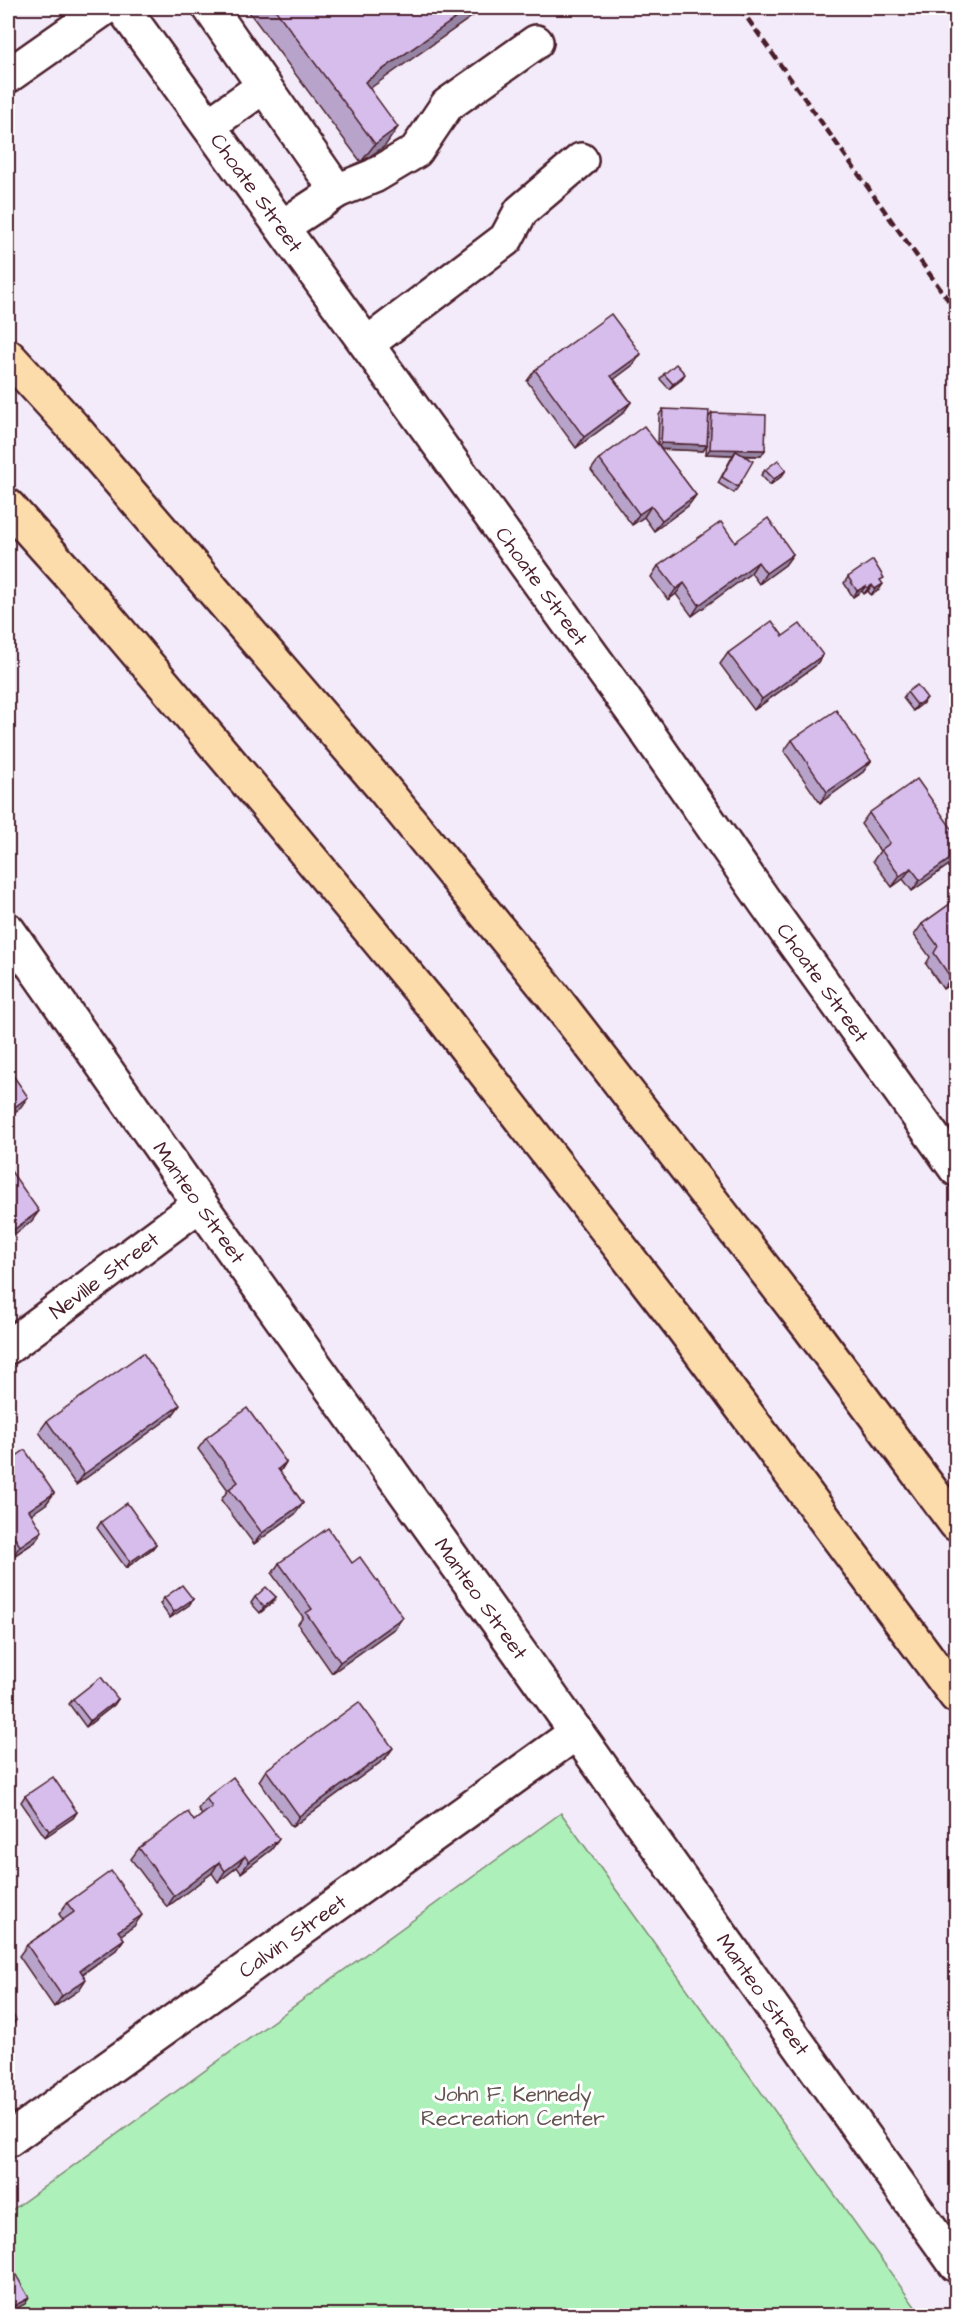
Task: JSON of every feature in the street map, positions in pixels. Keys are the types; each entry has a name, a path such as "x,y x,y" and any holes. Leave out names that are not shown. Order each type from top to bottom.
{"highway":[{"path":"8,356 73,427 376,779 552,995 810,1328 957,1524"},
{"path":"8,506 110,621 442,1017 682,1327 957,1696"}],"street":[{"path":"8,76 105,8"},
{"name":"Choate Street","path":"123,8 631,709 772,912 957,1169"},
{"path":"210,8 337,191"},
{"path":"282,227 337,191 374,176 416,151 447,105 537,42"},
{"path":"208,125 264,87"},
{"path":"367,344 506,238 521,212 581,160"},
{"name":"Manteo Street","path":"8,930 200,1204 957,2265"},
{"name":"Neville Street","path":"8,1347 200,1204"},
{"name":"Calvin Street","path":"8,2140 577,1732"}],"green space":[{"name":"John F. Kennedy Recreation Center","path":"561,1813 921,2315 8,2315 8,2213"}],"building":[{"path":"274,8 470,8 365,82 398,127 375,144"},
{"path":"611,314 641,354 611,376 631,402 584,437 535,370"},
{"path":"676,364 685,374 673,384 664,374"},
{"path":"663,409 709,411 707,445 661,443"},
{"path":"712,413 766,415 765,450 710,449"},
{"path":"644,426 696,495 662,520 651,506 639,514 599,459"},
{"path":"736,451 753,461 738,487 722,477"},
{"path":"778,460 786,470 774,479 765,470"},
{"path":"768,518 793,554 766,573 758,562 699,605 684,583 676,589 658,566 721,522 735,542"},
{"path":"873,560 884,578 880,580 883,584 875,589 872,585 857,591 848,577"},
{"path":"772,621 783,636 800,624 823,655 762,699 728,653"},
{"path":"917,685 927,698 917,705 907,692"},
{"path":"836,710 871,761 827,792 792,740"},
{"path":"917,779 957,836 957,854 920,880 911,868 900,876 881,850 890,843 869,813"},
{"path":"957,899 957,974 951,978 934,953 938,946 922,924"},
{"path":"8,1068 28,1097 8,1112"},
{"path":"8,1167 39,1211 8,1234"},
{"path":"143,1353 180,1405 84,1474 47,1421"},
{"path":"247,1408 286,1462 278,1469 303,1503 262,1533 229,1489 238,1482 206,1438"},
{"path":"25,1450 54,1493 29,1510 42,1531 20,1546 8,1527 8,1462"},
{"path":"127,1503 156,1544 130,1562 101,1522"},
{"path":"328,1528 352,1563 360,1557 403,1617 340,1662 306,1613 312,1609 279,1563"},
{"path":"182,1585 193,1599 174,1612 164,1598"},
{"path":"266,1587 276,1597 264,1607 255,1597"},
{"path":"101,1677 118,1699 90,1721 73,1699"},
{"path":"359,1702 393,1748 299,1816 266,1770"},
{"path":"53,1777 77,1812 49,1831 25,1796"},
{"path":"233,1777 279,1839 249,1862 245,1856 225,1871 219,1862 174,1896 139,1848 188,1812 194,1821 212,1807 206,1798"},
{"path":"111,1871 142,1915 118,1931 124,1939 80,1970 86,1979 62,1996 27,1945 74,1912 67,1903"},
{"path":"8,2007 16,2020 8,2026"},
{"path":"11,2266 29,2298 8,2309 8,2268"}],"railway":[{"path":"740,8 956,311"}]}
